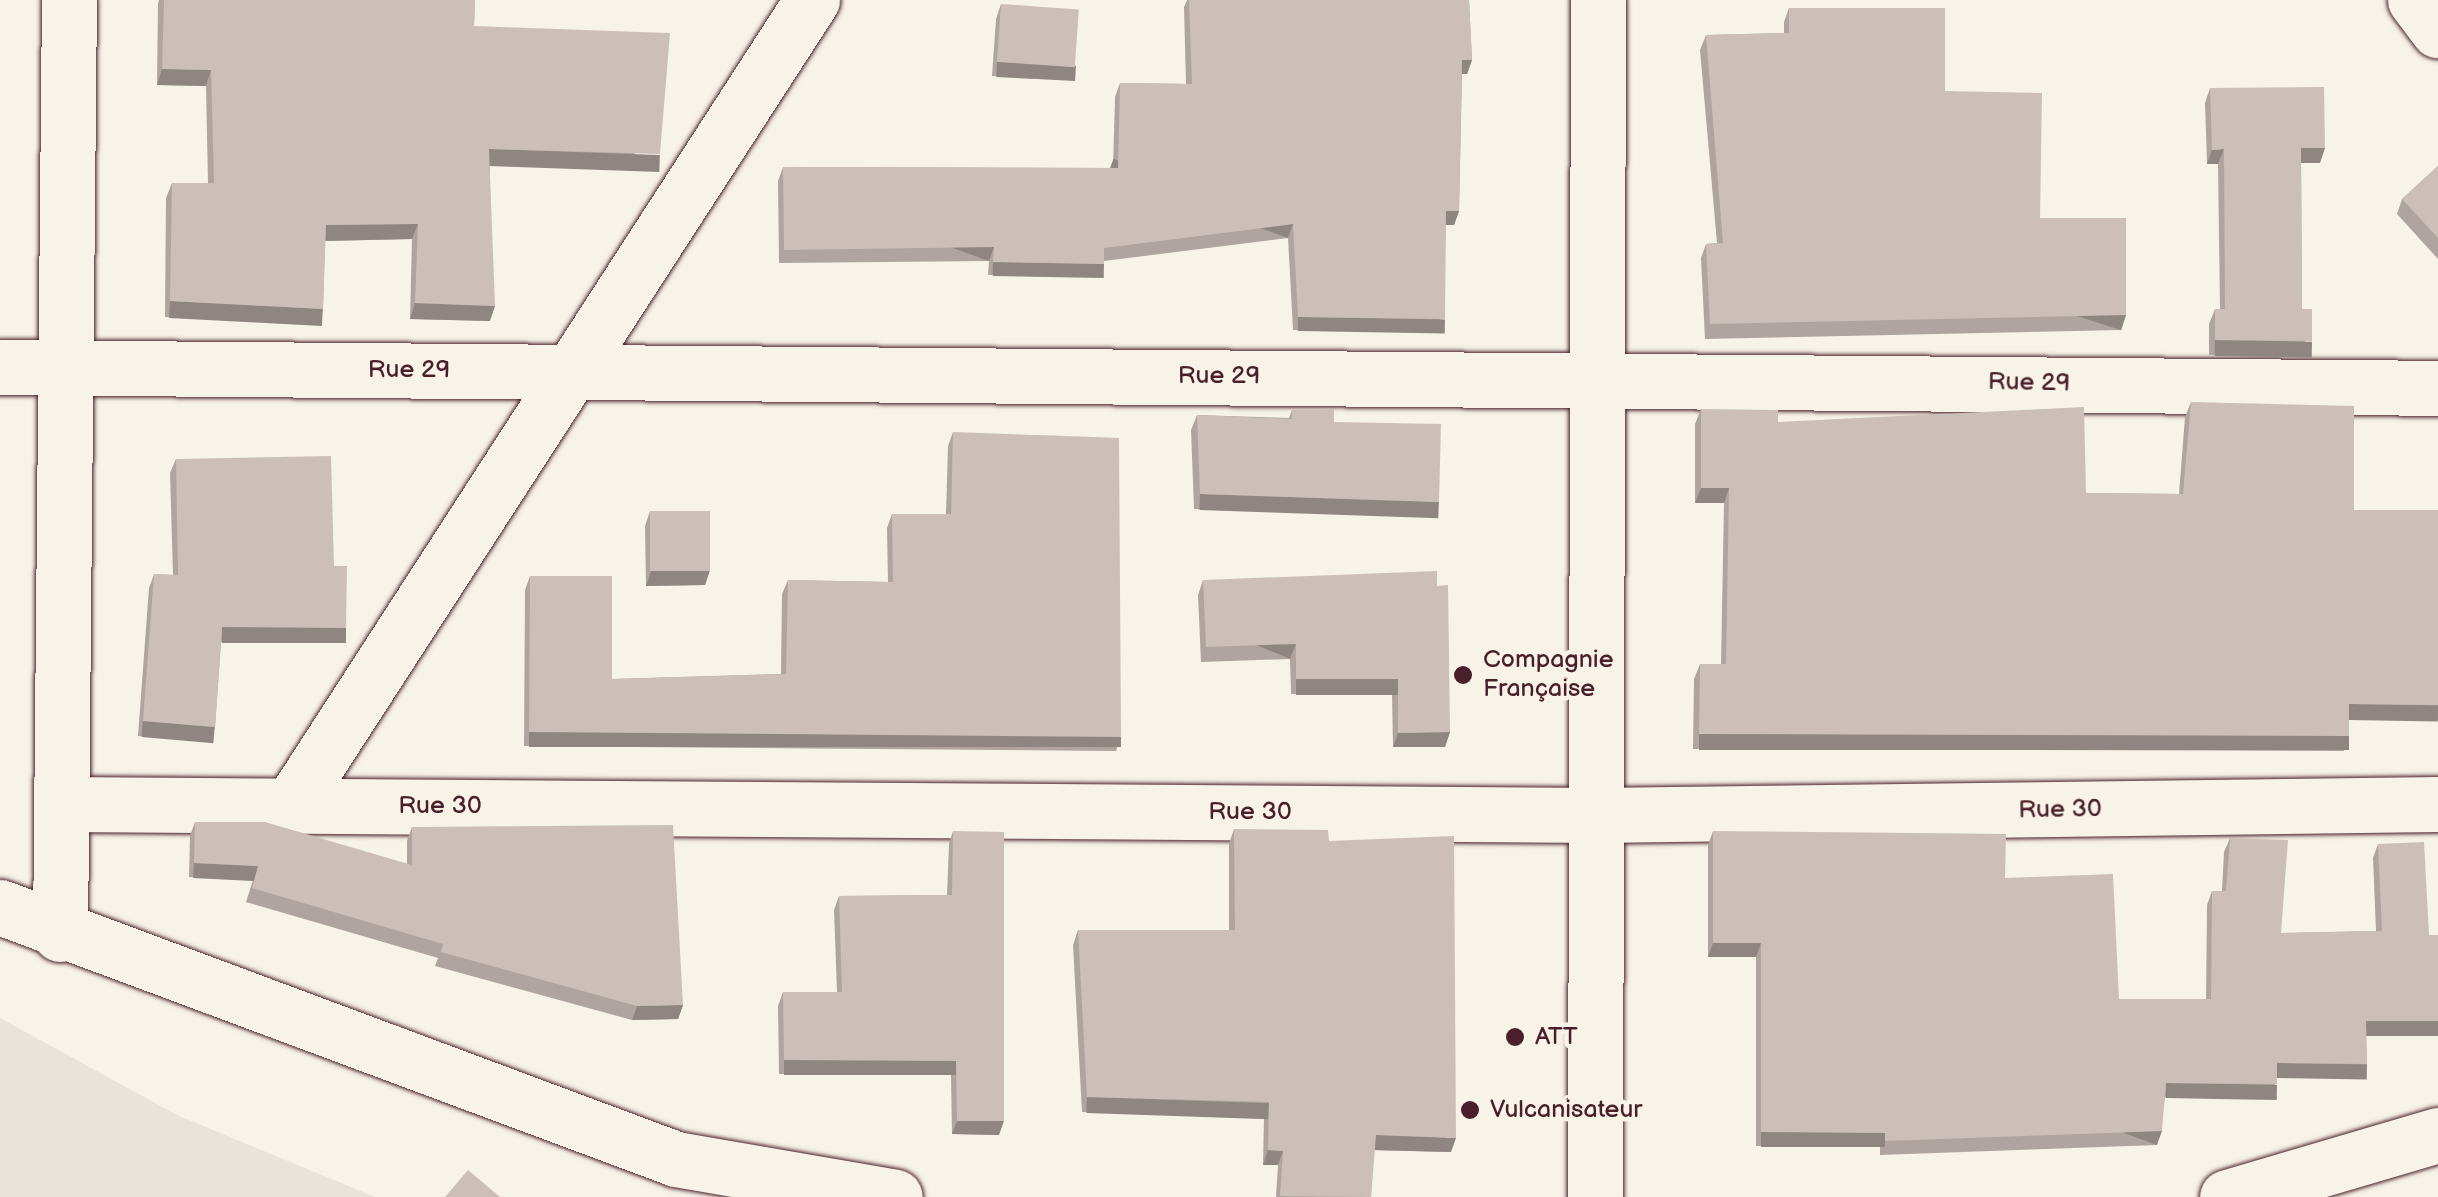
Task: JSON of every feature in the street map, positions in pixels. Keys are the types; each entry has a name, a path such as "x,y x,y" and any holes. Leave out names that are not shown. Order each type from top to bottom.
{"street":[{"path":"60,934 69,0"},
{"path":"291,805 812,0"},
{"path":"1595,1197 1598,0"},
{"path":"2414,0 2438,30"},
{"name":"Rue 29","path":"0,367 2438,388"},
{"name":"Rue 30","path":"61,804 1596,814 2438,804"},
{"path":"0,907 60,934 676,1159 895,1197"},
{"path":"2227,1197 2438,1135"}],"shaded area":[{"path":"0,1018 177,1115 375,1197 0,1197"}],"building":[{"path":"164,0 475,0 474,26 670,33 660,154 489,149 495,306 415,303 418,224 326,225 323,309 170,301 172,183 214,183 211,70 162,69"},
{"path":"1189,0 1469,0 1472,60 1462,60 1459,211 1446,211 1445,319 1298,317 1293,224 1104,248 1104,264 993,262 994,247 784,250 783,167 1118,168 1120,83 1192,84"},
{"path":"1001,4 1079,9 1075,67 997,62"},
{"path":"1789,8 1945,8 1945,91 2042,93 2040,218 2126,218 2126,315 1710,324 1706,244 1723,243 1706,35 1789,33"},
{"path":"2324,87 2325,148 2301,148 2302,309 2312,309 2312,341 2215,340 2215,309 2225,309 2224,149 2212,150 2210,88"},
{"path":"2438,166 2438,238 2402,199"},
{"path":"2191,402 2354,406 2354,510 2438,510 2438,705 2349,704 2349,736 1699,734 1700,664 1726,664 1729,488 1701,488 1701,409 1778,410 1778,422 2084,407 2086,493 2183,494"},
{"path":"1334,409 1334,422 1441,424 1439,502 1200,494 1197,415 1292,419 1292,410"},
{"path":"953,432 1119,438 1121,737 529,732 530,576 612,576 612,679 786,674 788,580 893,582 892,514 951,514"},
{"path":"331,456 334,566 347,566 346,628 222,627 215,727 143,721 154,574 178,575 176,459"},
{"path":"650,511 710,511 710,571 650,571"},
{"path":"1437,571 1437,586 1448,585 1450,732 1398,733 1398,679 1296,679 1296,644 1206,647 1203,580"},
{"path":"195,822 265,822 412,865 412,827 673,825 683,1005 637,1006 441,952 443,944 252,888 258,866 194,863"},
{"path":"1234,829 1328,830 1329,841 1454,836 1456,1138 1376,1135 1371,1197 1280,1196 1283,1151 1268,1150 1269,1102 1087,1097 1078,930 1235,930"},
{"path":"953,831 1004,832 1004,1121 957,1121 956,1061 784,1060 783,992 842,992 839,896 952,895"},
{"path":"1713,831 2006,834 2005,878 2113,874 2119,999 2211,999 2212,891 2226,891 2230,838 2288,840 2281,933 2382,931 2378,844 2424,842 2429,935 2438,935 2438,1021 2366,1021 2367,1064 2277,1063 2277,1084 2166,1083 2162,1131 1885,1141 1885,1133 1761,1132 1761,943 1713,943"},
{"path":"468,1170 500,1197 445,1197"}],"place":[{"name":"Compagnie Française","path":"1463,675"},
{"name":"ATT","path":"1515,1037"},
{"name":"Vulcanisateur","path":"1470,1110"}]}
